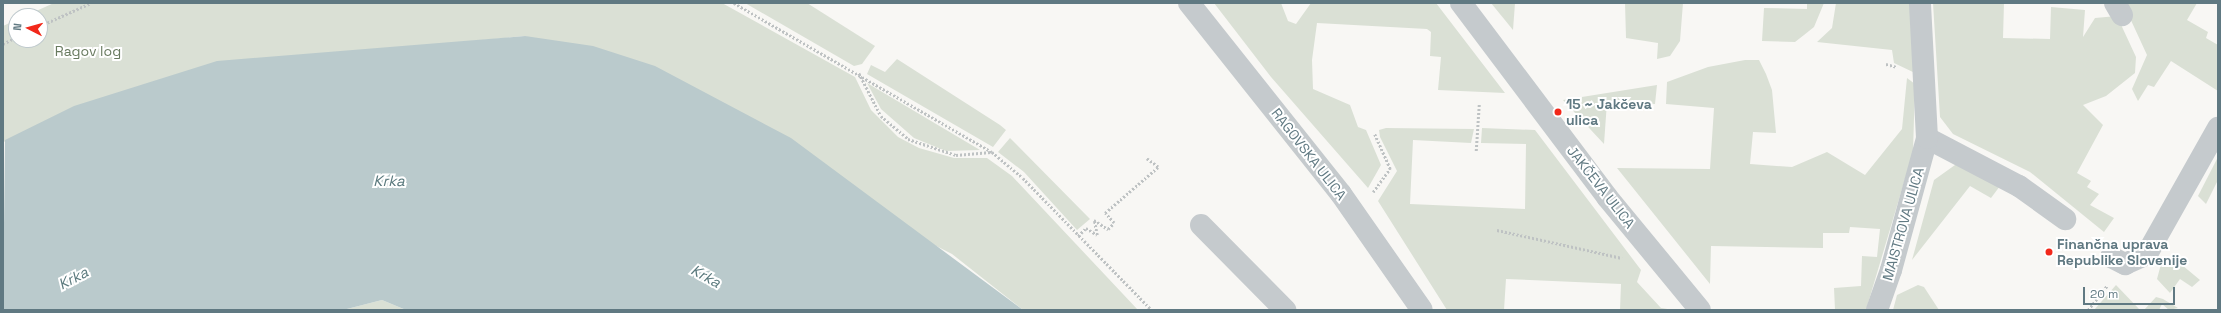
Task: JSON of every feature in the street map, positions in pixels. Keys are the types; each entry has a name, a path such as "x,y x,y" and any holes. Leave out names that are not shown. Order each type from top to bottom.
{"street":[{"name":"RAGOVSKA ULICA","path":"1189,3 1341,194 1422,310"},
{"name":"JAKČEVA ULICA","path":"1461,3 1650,250 1700,310"},
{"name":"MAISTROVA ULICA","path":"1877,310 1892,270 1927,138 1920,3"},
{"path":"2111,257 2125,264 2147,254 2218,128"},
{"path":"1927,138 2019,186 2065,218"},
{"path":"1200,225 1285,310"}],"path":[{"path":"48,22 91,3"},
{"path":"734,3 858,72 992,152 1023,178 1078,236 1152,310"},
{"path":"858,72 882,116 908,139 950,154 992,152"},
{"path":"1476,151 1479,104"},
{"path":"1368,199 1390,169 1374,133"},
{"path":"1078,236 1086,228 1097,235 1094,220 1108,228 1114,223 1105,213 1158,167 1147,159"},
{"path":"1497,230 1629,259 1650,250"}],"green space":[{"name":"Ragov log","path":"54,3 722,3 855,77 871,110 898,137 919,148 954,158 987,158 1012,176 1138,310 1023,310 952,254 525,36 396,48 3,142 3,26 8,24 8,48 48,48 48,8 43,8"},
{"path":"745,3 807,3 875,46 862,64 854,66"},
{"path":"1214,3 1281,3 1288,21 1296,24 1311,3 1436,3 1505,93 1438,90 1441,57 1430,56 1431,32 1427,29 1317,23 1312,60 1313,89 1350,105 1358,127 1366,130 1381,165 1368,188 1271,77"},
{"path":"1491,3 1515,3 1513,30"},
{"path":"1625,3 1683,3 1680,41 1670,56 1657,59 1658,43 1626,38"},
{"path":"1807,3 1824,3 1814,27 1795,42 1762,41 1764,8 1807,9"},
{"path":"1836,3 1911,3 1915,73 1894,63 1892,50 1817,42 1832,28"},
{"path":"1933,3 2004,3 2003,38 2050,39 2051,7 2085,10 2083,37 2095,18 2117,16 2136,57 2135,73 2106,96 2083,105 2103,125 2077,173 2091,181 2087,187 2099,194 2090,205 2114,218 2104,232 2030,172 1953,134 1940,117"},
{"path":"2123,3 2197,3 2187,20 2208,32 2206,38 2218,45 2218,91 2171,61 2154,87 2148,85 2138,101 2132,89 2147,55"},
{"path":"897,59 1006,130 993,147 867,74 871,65 885,72"},
{"path":"1745,60 1759,60 1766,74 1772,90 1776,133 1753,132 1750,164 1792,167 1827,152 1865,175 1902,129 1907,78 1915,84 1913,152 1866,310 1835,310 1834,288 1861,286 1862,256 1877,257 1880,229 1850,227 1849,233 1823,233 1823,248 1711,246 1710,284 1617,168 1710,169 1714,108 1666,104 1667,82 1708,67"},
{"path":"867,83 980,150 946,151 914,138 881,109"},
{"path":"1657,85 1655,104 1607,102 1604,144 1563,100"},
{"path":"1386,128 1474,129 1471,143 1413,140 1410,204 1525,209 1526,144 1481,143 1482,128 1535,130 1641,270 1637,282 1661,308 1674,310 1620,310 1621,284 1506,279 1504,310 1447,310 1378,201 1397,171 1380,137 1379,130"},
{"path":"1010,138 1090,219 1077,230 1024,172 998,152"},
{"path":"2218,157 2218,180 2206,204 2198,196"},
{"path":"1955,165 1965,165 2003,182 1991,198 1970,186 1912,260 1934,180"},
{"path":"2167,260 2176,260 2200,280 2192,287 2180,279 2170,293 2157,279 2161,264"},
{"path":"1918,285 1924,287 1939,310 1893,310 1897,295"},
{"path":"2116,285 2140,310 2094,310"},
{"path":"2156,297 2163,299 2178,308 2169,310 2162,304 2159,310 2144,310"},
{"path":"382,300 406,310 343,310"}],"water":[{"name":"Krka","path":"525,36 593,46 655,66 791,138 1023,310 406,310 382,300 343,310 3,310 5,140 74,106 217,61"}],"place":[{"name":"15 ~ Jakčeva ulica","path":"1558,112"},
{"name":"Finančna uprava Republike Slovenije","path":"2049,252"}]}
